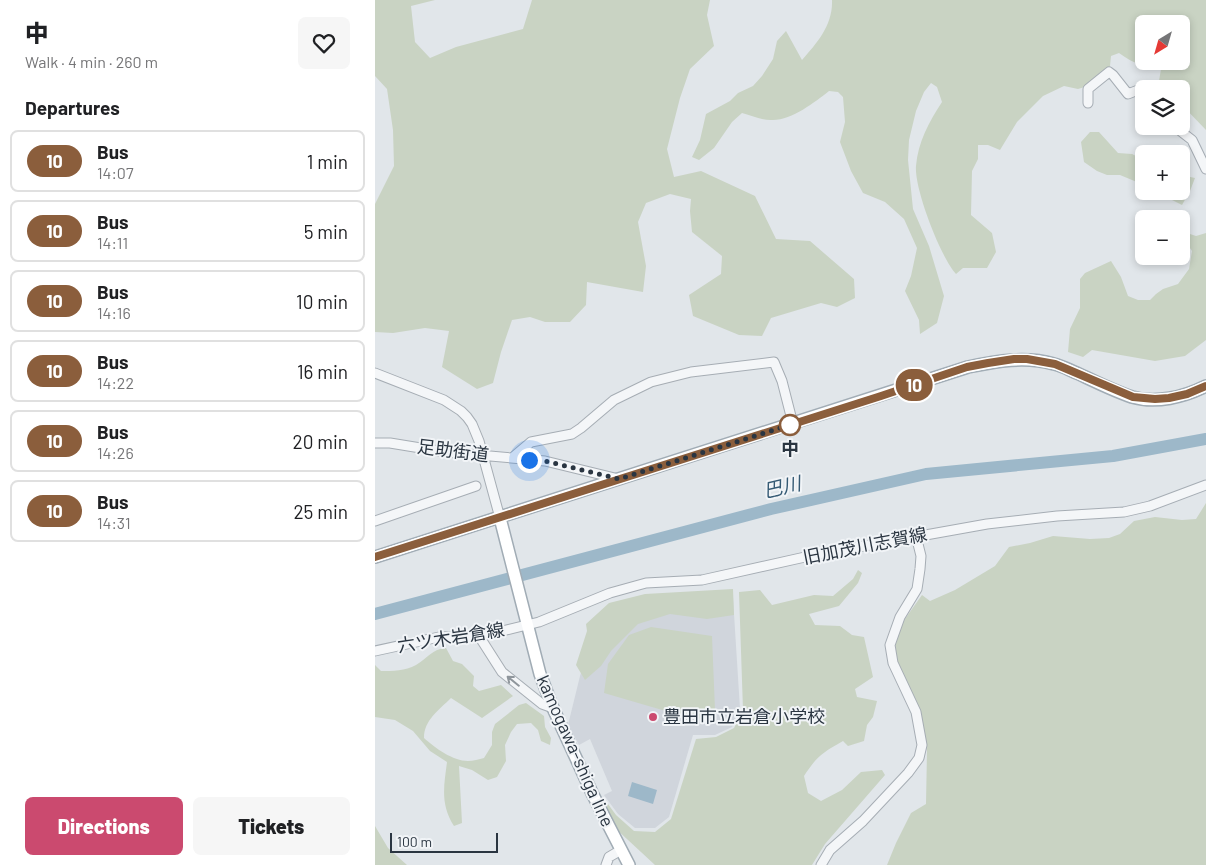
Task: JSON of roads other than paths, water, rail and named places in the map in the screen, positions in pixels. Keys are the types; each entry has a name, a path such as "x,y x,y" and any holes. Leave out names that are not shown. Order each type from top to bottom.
{"main road":[{"path":"375,557 967,367 1014,359 1027,359 1055,364 1133,397 1155,399 1187,394 1206,386"},
{"name":"kamogawa-shiga line","path":"500,518 540,674 591,793 629,865"}],"street":[{"path":"1088,103 1089,89 1109,72 1128,94 1135,91"},
{"path":"1185,135 1191,140 1206,169"},
{"path":"512,458 531,442 572,434 614,400 651,382 691,372 774,362 782,381 793,424"},
{"path":"375,373 444,400 461,411 473,424 500,518"},
{"name":"足助街道","path":"375,443 391,442 445,452 545,461 619,479"},
{"name":"旧加茂川志賀線","path":"526,621 539,622 610,593 646,583 702,580 814,555 1012,520 1124,512 1150,506 1206,485"},
{"path":"375,521 476,486"},
{"path":"821,865 829,850 863,821 908,773 919,758 922,745 921,731 916,712 893,663 890,645 901,617 917,589 921,569 921,556 916,536"},
{"name":"六ツ木岩倉線","path":"375,651 439,637 479,636 526,621"},
{"path":"479,636 502,672 542,704 553,708"},
{"path":"606,865 609,857 621,850"}],"water":[{"path":"632,782 657,790 653,804 628,796"}],"waterway":[{"name":"巴川","path":"375,614 771,509 926,474 1113,456 1206,439"}],"place":[{"name":"中","path":"790,425"},
{"name":"豊田市立岩倉小学校","path":"653,717"}]}
